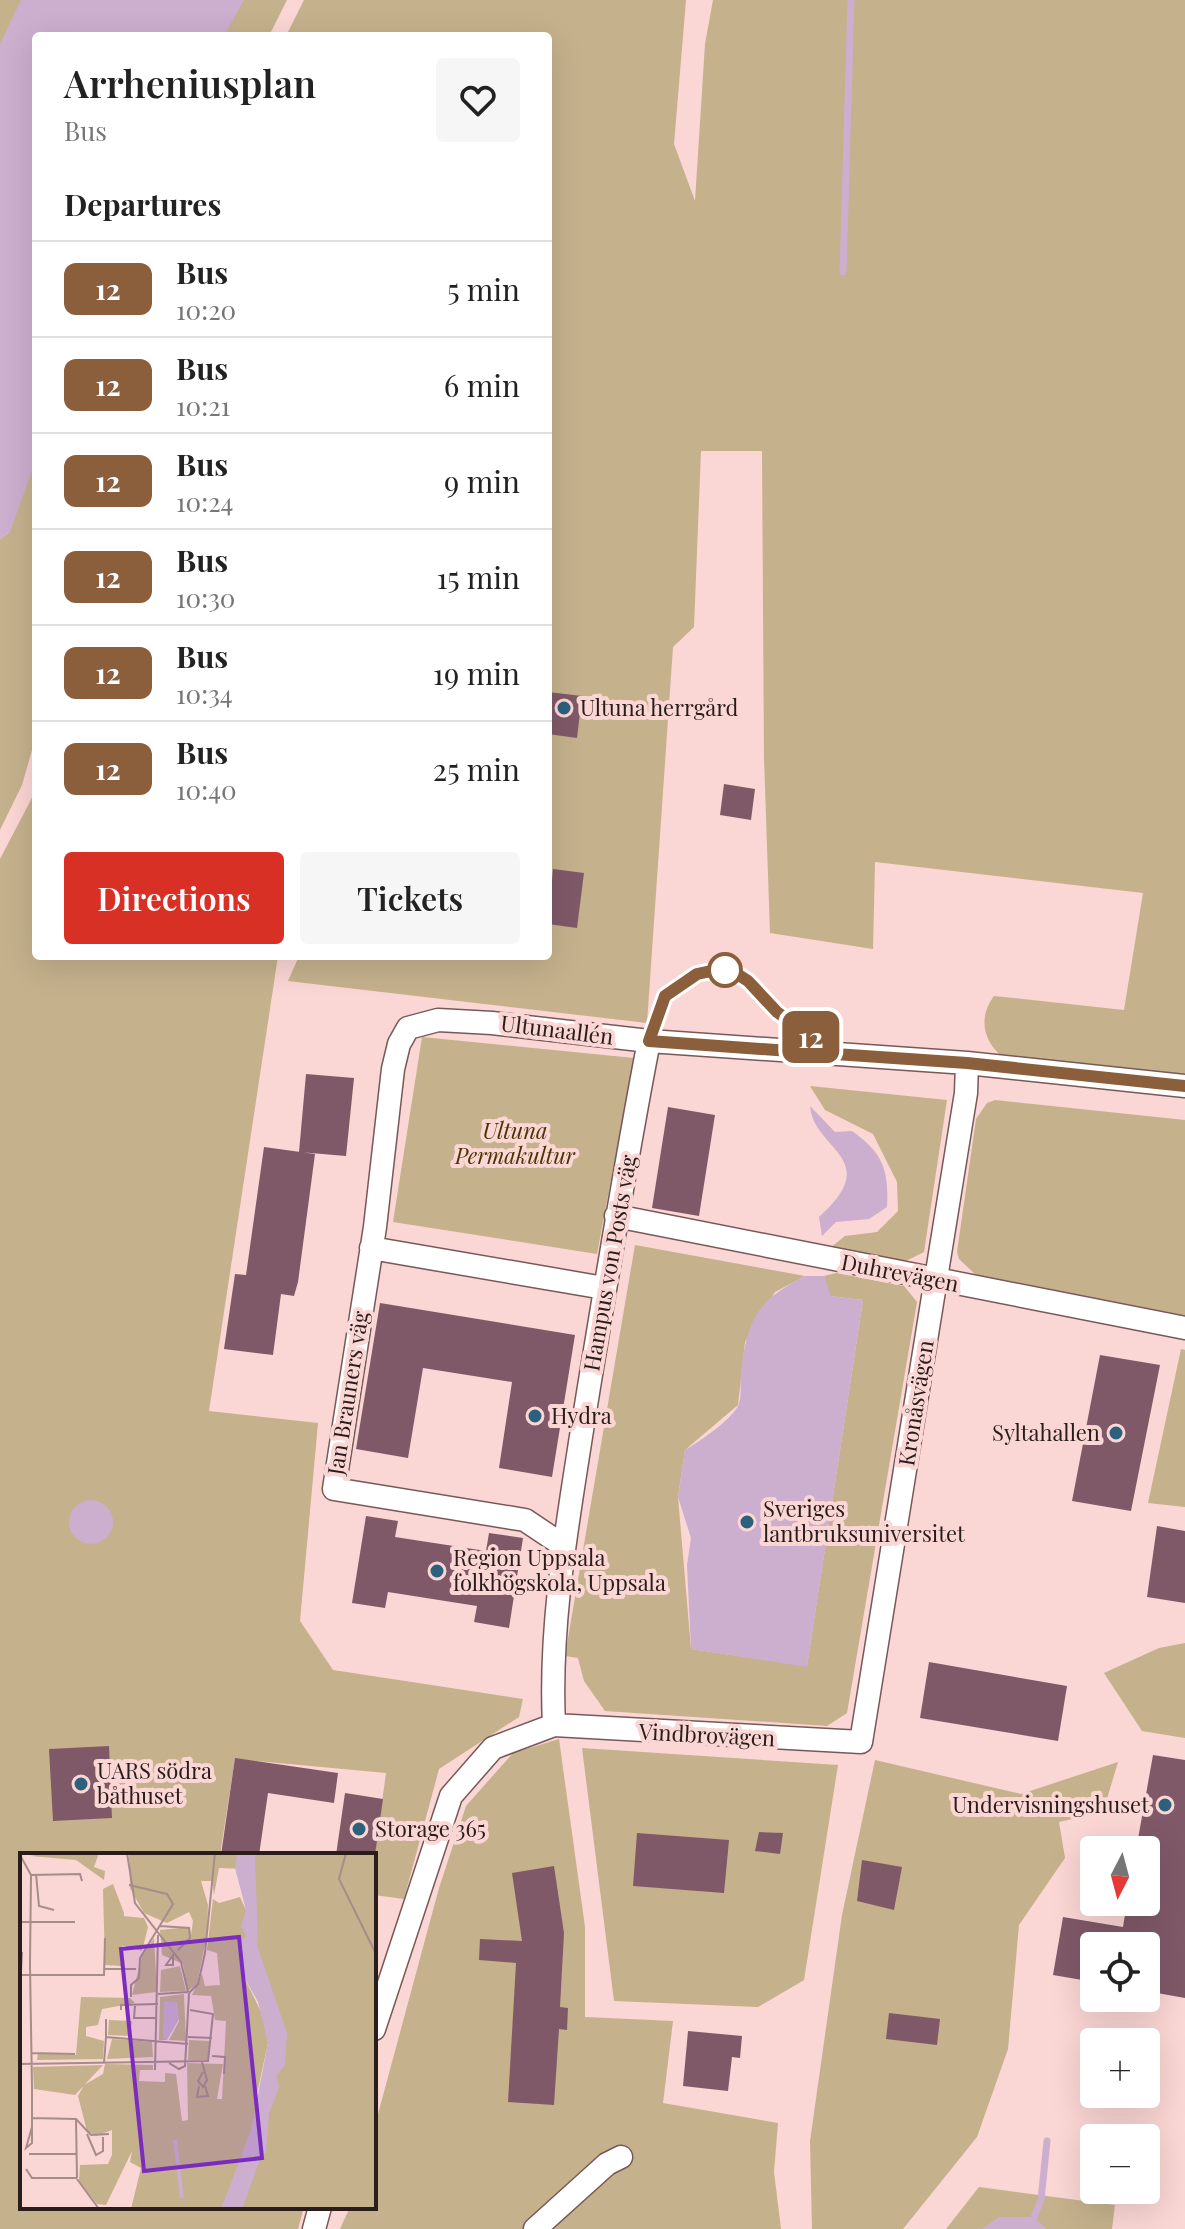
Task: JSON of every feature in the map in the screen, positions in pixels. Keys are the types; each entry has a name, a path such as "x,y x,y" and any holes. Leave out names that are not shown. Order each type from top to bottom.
{"street":[{"name":"Ultunaallén","path":"371,1248 393,1069 399,1044 408,1028 438,1020 649,1041 967,1063 1185,1086"},
{"name":"Hampus von Posts väg","path":"554,1725 551,1680 564,1546 616,1216 649,1041"},
{"name":"Kronåsvägen","path":"861,1742 966,1093 967,1063"},
{"name":"Duhrevägen","path":"616,1216 1185,1328"},
{"path":"371,1248 604,1288"},
{"name":"Jan Brauners väg","path":"371,1248 334,1489 525,1520 564,1546"},
{"path":"376,2023 451,1796 493,1748 554,1725"},
{"name":"Vindbrovägen","path":"554,1725 861,1742"},
{"path":"535,2229 607,2164 621,2157"},
{"path":"314,2229 319,2209"}],"green space":[{"path":"0,0 287,0 271,32 32,32 32,750 22,785 0,830 0,539 10,532 0,464"},
{"path":"304,0 686,0 674,144 695,201 705,44 713,0 1185,0 1185,1077 1008,1061 994,1048 986,1032 985,1014 994,996 1124,1010 1143,893 875,862 873,949 770,933 764,758 762,451 701,451 694,627 673,647 647,1023 288,981 297,960 552,960 552,32 288,32"},
{"path":"32,798 32,960 277,960 209,1411 318,1423 300,1621 333,1670 523,1699 519,1717 439,1769 404,1899 376,1895 375,1853 386,1773 235,1759 220,1853 20,1853 20,2209 303,2209 298,2229 0,2229 0,859"},
{"name":"Ultuna Permakultur","path":"422,1037 634,1058 597,1254 393,1222"},
{"path":"810,1086 947,1100 924,1252 904,1262 830,1248 845,1236 877,1232 898,1211 897,1182 873,1134 825,1110"},
{"path":"995,1100 1185,1120 1185,1316 989,1279 975,1274 959,1259 957,1252 976,1119 987,1103"},
{"path":"635,1245 805,1276 775,1292 745,1342 738,1405 685,1450 678,1497 691,1649 807,1666 863,1300 830,1296 824,1276 836,1273 904,1286 917,1302 847,1713 827,1726 605,1711 584,1681 578,1658 565,1656"},
{"path":"1181,1349 1185,1350 1185,1507 1148,1503"},
{"path":"1185,1643 1185,1738 1142,1731 1104,1673 1159,1648"},
{"path":"559,1739 585,1927 585,2017 673,2021 663,2103 778,2123 774,2172 781,2229 340,2229 349,2209 376,2209 376,2122 439,1888 466,1806 513,1753"},
{"path":"582,1748 838,1765 804,1980 758,2007 614,2001"},
{"path":"875,1760 1021,1794 1118,1762 1103,1812 1059,1822 1065,1858 1019,1925 1008,2049 977,2137 903,2229 812,2229 810,2141 842,1915"},
{"path":"979,2187 1080,2200 1080,2204 1115,2205 1112,2229 946,2229"}],"shaded area":[{"path":"21,0 244,0 226,32 32,32 32,471 10,532 0,539 0,44"},
{"path":"810,1106 835,1132 852,1131 871,1147 882,1163 887,1183 887,1207 869,1219 836,1222 822,1236 819,1217 838,1197 846,1181 846,1168 814,1121"},
{"path":"805,1276 824,1276 831,1296 863,1300 807,1667 691,1649 687,1565 691,1538 678,1497 685,1450 722,1424 738,1406 747,1339 757,1314 775,1294"},
{"path":"91,1500 107,1506 113,1522 107,1538 91,1544 75,1538 69,1522 75,1506"},
{"path":"999,2217 1034,2217 1046,2229 982,2229"}],"building":[{"name":"Ultuna herrgård","path":"552,692 582,696 577,738 552,735"},
{"path":"724,784 755,789 751,820 720,815"},
{"path":"553,869 584,873 577,928 552,925"},
{"path":"306,1074 354,1078 346,1156 299,1152"},
{"path":"668,1107 715,1115 699,1216 652,1208"},
{"path":"264,1147 315,1154 298,1282 294,1296 281,1294 273,1355 224,1349 235,1274 246,1275"},
{"name":"Hydra","path":"380,1303 575,1335 552,1477 499,1468 512,1382 423,1368 408,1458 356,1449"},
{"name":"Syltahallen","path":"1100,1355 1160,1365 1131,1511 1072,1501"},
{"name":"Region Uppsala folkhögskola, Uppsala","path":"366,1516 398,1521 395,1537 486,1551 489,1533 523,1538 509,1628 474,1622 477,1606 388,1592 385,1608 352,1603"},
{"path":"1157,1526 1185,1531 1185,1603 1147,1597"},
{"path":"929,1662 1067,1686 1058,1741 920,1718"},
{"name":"UARS södra båthuset","path":"109,1746 112,1818 53,1821 49,1749"},
{"path":"1153,1755 1185,1760 1185,1998 1160,1994 1160,1932 1080,1932 1080,1980 1053,1975 1063,1917 1123,1927 1125,1916 1160,1916 1160,1836 1139,1836"},
{"name":"Storage 365","path":"235,1758 338,1773 334,1803 268,1793 259,1853 221,1853"},
{"path":"345,1793 383,1799 375,1853 336,1853"},
{"path":"759,1832 783,1833 780,1854 755,1851"},
{"path":"637,1833 729,1840 724,1893 633,1886"},
{"path":"862,1860 902,1867 894,1910 857,1901"},
{"path":"554,1866 564,1933 560,2007 568,2008 567,2030 559,2029 554,2105 508,2102 516,1963 479,1960 480,1939 522,1941 512,1873"},
{"path":"889,2013 940,2019 937,2045 886,2039"},
{"path":"688,2031 742,2036 740,2058 732,2057 728,2091 683,2086"}],"waterway":[{"path":"843,272 851,0"},
{"path":"1034,2217 1041,2200 1047,2141"}],"bus line":[{"name":"12","path":"804,1052 649,1041 665,996 681,982 697,974 709,969 721,969 734,972 748,981 777,1012 835,1054 967,1063 1185,1086"}],"place":[{"name":"Ultuna herrgård","path":"564,708"},
{"name":"Hydra","path":"535,1416"},
{"name":"Syltahallen","path":"1116,1433"},
{"name":"Sveriges lantbruksuniversitet","path":"747,1522"},
{"name":"Region Uppsala folkhögskola, Uppsala","path":"437,1571"},
{"name":"UARS södra båthuset","path":"81,1784"},
{"name":"Undervisningshuset","path":"1165,1805"},
{"name":"Storage 365","path":"359,1829"}]}
